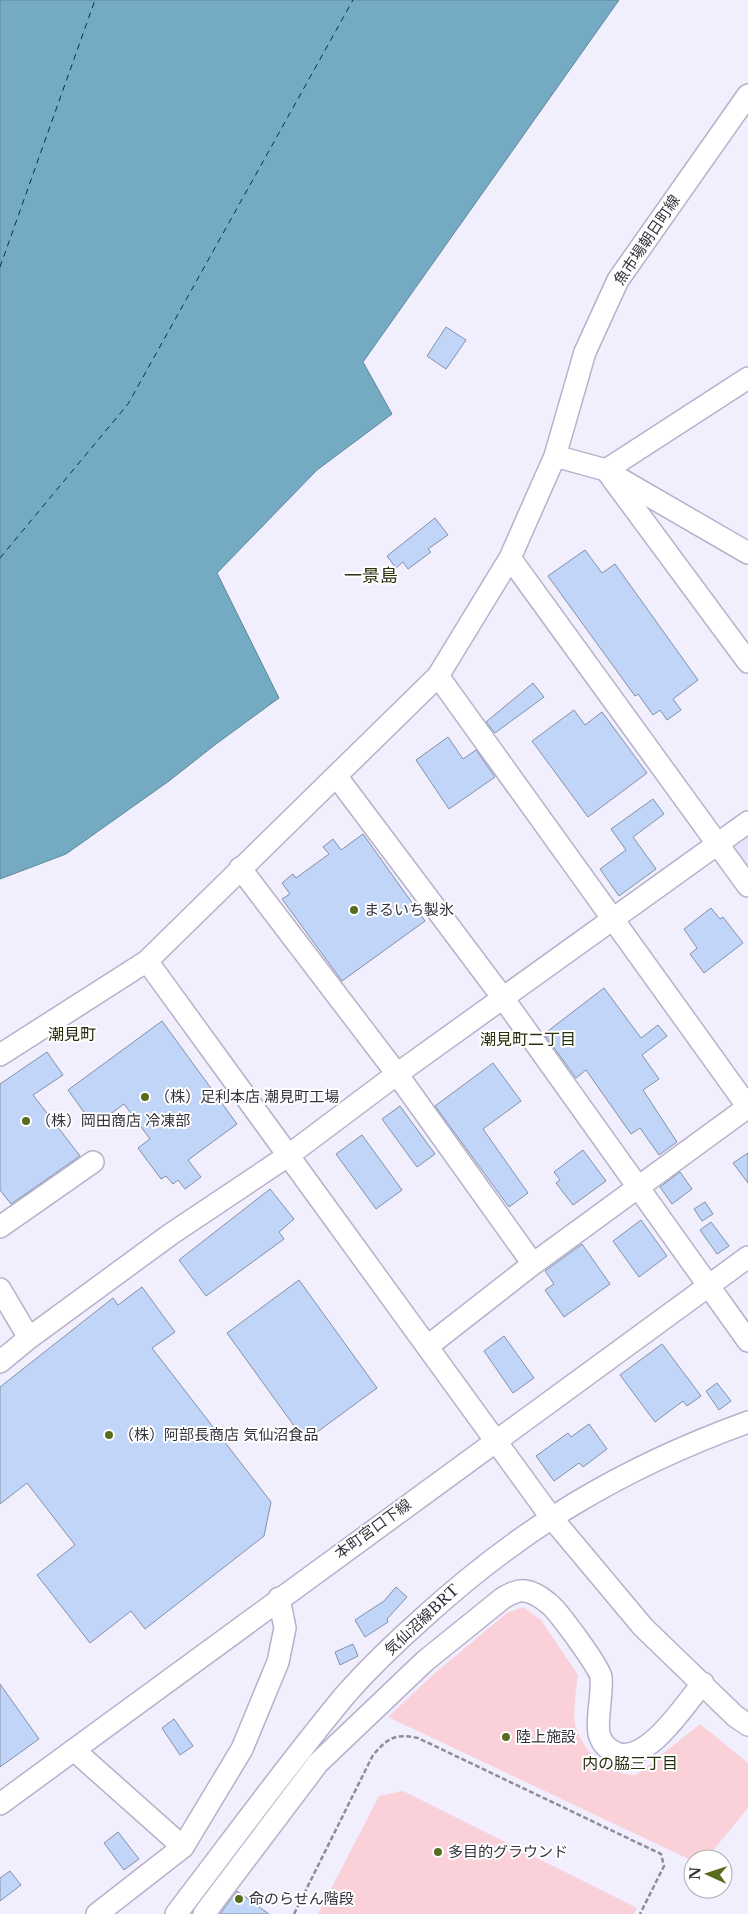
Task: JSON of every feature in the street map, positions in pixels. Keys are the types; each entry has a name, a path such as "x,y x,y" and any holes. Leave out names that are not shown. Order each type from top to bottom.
{"street":[{"name":"魚市場朝日町線","path":"0,1055 148,960 240,868 338,777 438,676 510,558 555,456 585,352 618,280 748,95"},
{"path":"606,470 743,388"},
{"path":"555,456 606,470 748,553"},
{"path":"606,470 748,662"},
{"path":"510,558 748,886"},
{"path":"428,1346 533,1264 748,1107 614,918 438,676"},
{"path":"338,777 503,998 748,1341"},
{"path":"0,1362 171,1234 289,1155 397,1074 748,822"},
{"path":"240,868 397,1074 533,1264"},
{"path":"148,960 551,1517 643,1627 735,1716 748,1725"},
{"path":"0,1227 93,1162"},
{"name":"本町宮口下線","path":"0,1804 496,1439 748,1257"},
{"path":"0,1289 30,1338"},
{"name":"気仙沼線BRT","path":"176,1914 347,1694 392,1646 464,1580 551,1517 645,1465 686,1446 748,1422"},
{"path":"204,1914 318,1763 425,1661 503,1598 514,1592 525,1591 538,1595 550,1604 601,1674 599,1736 605,1746 623,1756 632,1754 652,1744 702,1683"},
{"path":"98,1914 183,1847 242,1750 278,1662 285,1628 279,1598"},
{"path":"74,1750 183,1847"}],"path":[{"path":"294,1914 372,1755 385,1741 402,1735 418,1738 661,1854 664,1866 640,1914"}],"shaded area":[{"path":"748,830 748,868 733,848 738,837"},
{"name":"陸上施設","path":"523,1607 541,1620 578,1675 575,1727 591,1754 603,1765 618,1772 636,1775 700,1724 748,1763 748,1808 714,1849 683,1849 683,1856 388,1717 435,1673 507,1613"},
{"name":"多目的グラウンド","path":"403,1791 637,1908 634,1914 318,1914 379,1796"}],"water":[{"path":"0,0 619,0 363,362 392,414 317,470 217,573 279,698 169,781 66,854 0,879"}],"building":[{"path":"446,327 466,340 446,369 427,356"},
{"path":"435,518 448,535 428,549 431,552 408,569 403,562 396,568 387,556"},
{"path":"585,550 602,573 615,564 698,680 673,699 681,710 667,720 660,710 653,715 638,694 635,696 548,576"},
{"path":"533,683 544,697 495,733 486,722"},
{"path":"574,710 585,725 602,712 647,773 588,817 532,741"},
{"path":"448,737 463,759 476,750 495,777 449,809 416,760"},
{"path":"653,799 664,814 633,837 656,869 619,896 600,869 626,850 611,829"},
{"name":"まるいち製氷","path":"363,834 425,921 342,981 282,899 290,894 282,883 293,874 296,878 329,854 323,847 333,839 341,850"},
{"path":"711,908 720,919 723,917 743,943 704,973 690,954 697,948 684,929"},
{"path":"604,988 641,1038 658,1025 667,1036 642,1055 659,1079 643,1090 677,1142 659,1155 640,1128 631,1134 586,1070 576,1078 544,1034"},
{"name":"（株）足利本店 潮見町工場","path":"162,1021 237,1124 188,1160 201,1177 185,1189 178,1180 173,1184 166,1176 161,1179 138,1148 150,1139 124,1104 94,1126 68,1090"},
{"name":"（株）岡田商店 冷凍部","path":"47,1052 63,1075 33,1095 80,1156 11,1204 0,1190 0,1084"},
{"path":"493,1063 521,1101 483,1129 528,1193 509,1207 435,1106"},
{"path":"400,1106 435,1154 417,1167 382,1119"},
{"path":"362,1135 402,1190 376,1209 336,1154"},
{"path":"583,1150 606,1181 573,1205 556,1183 560,1180 554,1172"},
{"path":"748,1153 748,1183 733,1163"},
{"path":"680,1172 692,1189 672,1204 660,1187"},
{"path":"270,1189 294,1219 279,1232 284,1239 206,1296 179,1260"},
{"path":"705,1202 713,1214 702,1221 694,1209"},
{"path":"641,1220 667,1256 639,1277 613,1241"},
{"path":"711,1222 729,1246 717,1254 700,1230"},
{"path":"582,1244 610,1284 564,1317 545,1290 554,1284 545,1271"},
{"path":"299,1280 377,1388 305,1441 227,1333"},
{"name":"（株）阿部長商店 気仙沼食品","path":"142,1287 175,1332 152,1348 271,1502 264,1536 145,1629 131,1611 90,1643 37,1575 75,1545 27,1483 0,1504 0,1387 113,1298 118,1305"},
{"path":"504,1336 534,1378 513,1393 484,1351"},
{"path":"662,1344 701,1396 687,1406 683,1401 655,1422 620,1375"},
{"path":"717,1383 731,1401 719,1410 706,1391"},
{"path":"589,1424 607,1449 583,1467 579,1463 554,1481 536,1456 568,1433 571,1437"},
{"path":"396,1587 407,1597 387,1619 388,1622 365,1637 355,1620 384,1601"},
{"path":"353,1644 358,1656 340,1665 335,1652"},
{"path":"0,1684 39,1739 0,1767"},
{"path":"174,1719 193,1746 180,1755 162,1728"},
{"path":"118,1832 139,1859 124,1870 104,1843"},
{"path":"10,1871 21,1885 0,1901 0,1878"},
{"name":"命のらせん階段","path":"237,1891 269,1914 220,1914"}],"ferry route":[{"path":"0,267 95,0"},
{"path":"0,558 128,404 353,0"}],"place":[{"name":"まるいち製氷","path":"354,910"},
{"name":"（株）足利本店 潮見町工場","path":"145,1097"},
{"name":"（株）岡田商店 冷凍部","path":"26,1121"},
{"name":"（株）阿部長商店 気仙沼食品","path":"109,1435"},
{"name":"陸上施設","path":"506,1737"},
{"name":"多目的グラウンド","path":"438,1852"},
{"name":"命のらせん階段","path":"239,1899"}],"district":[{"name":"一景島","path":"371,576"},
{"name":"潮見町","path":"72,1034"},
{"name":"潮見町二丁目","path":"528,1039"},
{"name":"内の脇三丁目","path":"630,1763"}]}
